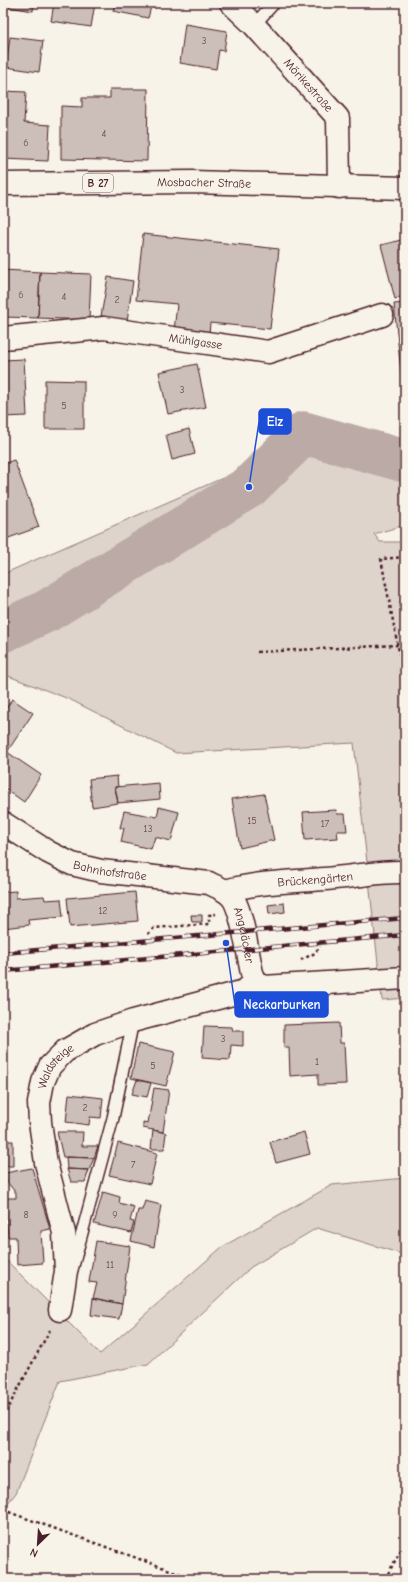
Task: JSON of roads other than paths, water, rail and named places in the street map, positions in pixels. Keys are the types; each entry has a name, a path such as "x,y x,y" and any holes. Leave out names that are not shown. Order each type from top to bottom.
{"street":[{"name":"Mörikestraße","path":"231,3 254,25 338,118 339,187"},
{"name":"Mosbacher Straße","path":"3,184 192,182 405,188"},
{"name":"Mühlgasse","path":"3,338 104,328 268,352 382,315"},
{"name":"Bahnhofstraße","path":"3,823 48,852 72,864 101,872 209,883 225,891"},
{"name":"Brückengärten","path":"225,891 243,886 273,882 335,878 384,872 405,872"},
{"name":"Angeläcker","path":"225,891 232,897 238,910 252,973 256,982"},
{"path":"256,982 264,987 405,978"},
{"name":"Waldsteige","path":"60,1310 66,1272 64,1233 46,1163 40,1122 39,1103 43,1082 50,1066 65,1051 95,1034 133,1021 244,991 256,982"}],"lane":[{"path":"254,25 274,3"},
{"path":"60,1310 83,1233 113,1118 133,1021"}],"waterway":[{"path":"3,631 47,611 249,487 304,433 405,461"}],"railway":[{"path":"3,953 405,918"},
{"path":"3,971 405,935"}],"place":[{"name":"Elz","path":"249,487"},
{"name":"Neckarburken","path":"226,943"}]}
